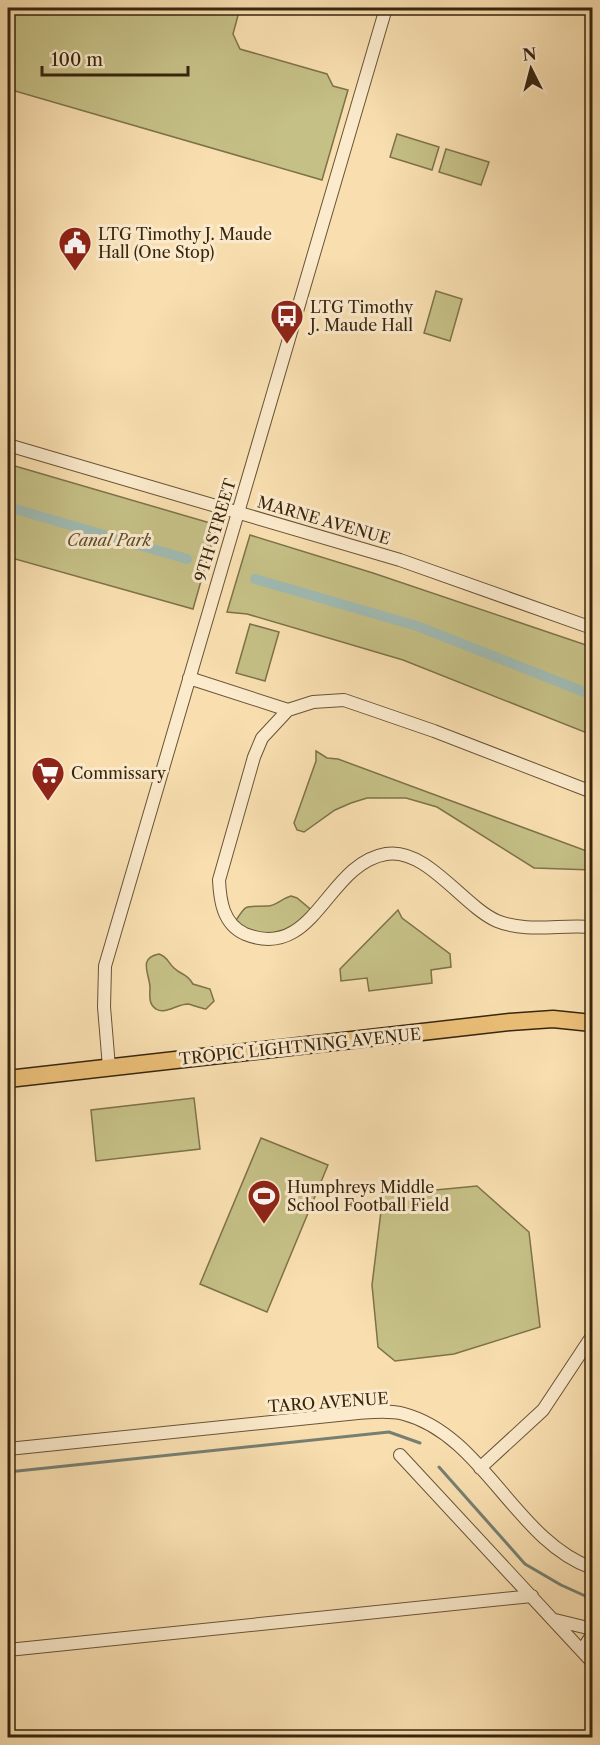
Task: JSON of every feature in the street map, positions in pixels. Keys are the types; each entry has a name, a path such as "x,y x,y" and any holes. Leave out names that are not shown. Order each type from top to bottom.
{"main road":[{"name":"TROPIC LIGHTNING AVENUE","path":"8,1079 510,1022 553,1019 592,1023"}],"street":[{"name":"9TH STREET","path":"109,1067 104,1007 105,966 386,8"},
{"name":"MARNE AVENUE","path":"8,445 400,560 592,628"},
{"path":"189,678 288,710"},
{"path":"592,792 434,731 344,700 313,702 288,710 262,738 254,757 219,880 220,899 232,925 243,933 268,940 291,934 315,913 354,868 367,860 387,854 403,855 421,863 494,920 510,926 592,927"},
{"path":"480,1468 543,1410 592,1336"},
{"name":"TARO AVENUE","path":"8,1449 384,1411 403,1414 438,1429 480,1468 540,1535 577,1563 592,1568"},
{"path":"400,1455 592,1662"},
{"path":"8,1650 532,1596"},
{"path":"554,1620 592,1629"},
{"path":"582,1650 592,1635"}],"green space":[{"path":"8,8 240,8 233,34 240,49 327,74 333,86 348,90 322,180 8,89"},
{"path":"397,134 439,147 432,170 390,157"},
{"path":"446,149 489,162 481,185 439,172"},
{"path":"436,291 462,299 450,341 424,333"},
{"name":"Canal Park","path":"8,464 217,525 193,609 8,557"},
{"path":"250,535 373,573 592,647 592,735 403,660 247,614 227,612"},
{"path":"250,624 279,632 265,681 236,673"},
{"path":"316,751 327,758 338,759 592,853 592,870 534,868 437,807 406,798 367,798 335,810 304,832 297,830 294,823 316,761"},
{"path":"291,896 297,898 315,913 280,939 233,925 247,907 271,906"},
{"path":"398,910 402,918 450,954 451,967 431,970 432,983 369,991 367,978 341,981 340,969"},
{"path":"159,954 193,984 210,989 214,1001 206,1009 188,1004 163,1011 153,1007 146,967 149,959"},
{"path":"194,1098 200,1149 96,1161 91,1110"},
{"name":"Humphreys Middle School Football Field","path":"261,1138 328,1165 267,1312 200,1284"},
{"path":"477,1186 529,1232 540,1327 454,1354 395,1361 378,1347 372,1285 383,1195"}],"waterway":[{"path":"8,507 187,559"},
{"path":"255,579 417,626 592,695"},
{"path":"8,1472 389,1432 420,1443"},
{"path":"439,1467 525,1564 561,1585 592,1599"}],"place":[{"name":"LTG Timothy J. Maude Hall (One Stop)","path":"75,272"},
{"name":"LTG Timothy J. Maude Hall","path":"287,345"},
{"name":"Commissary","path":"48,802"},
{"name":"Humphreys Middle School Football Field","path":"264,1225"}]}
